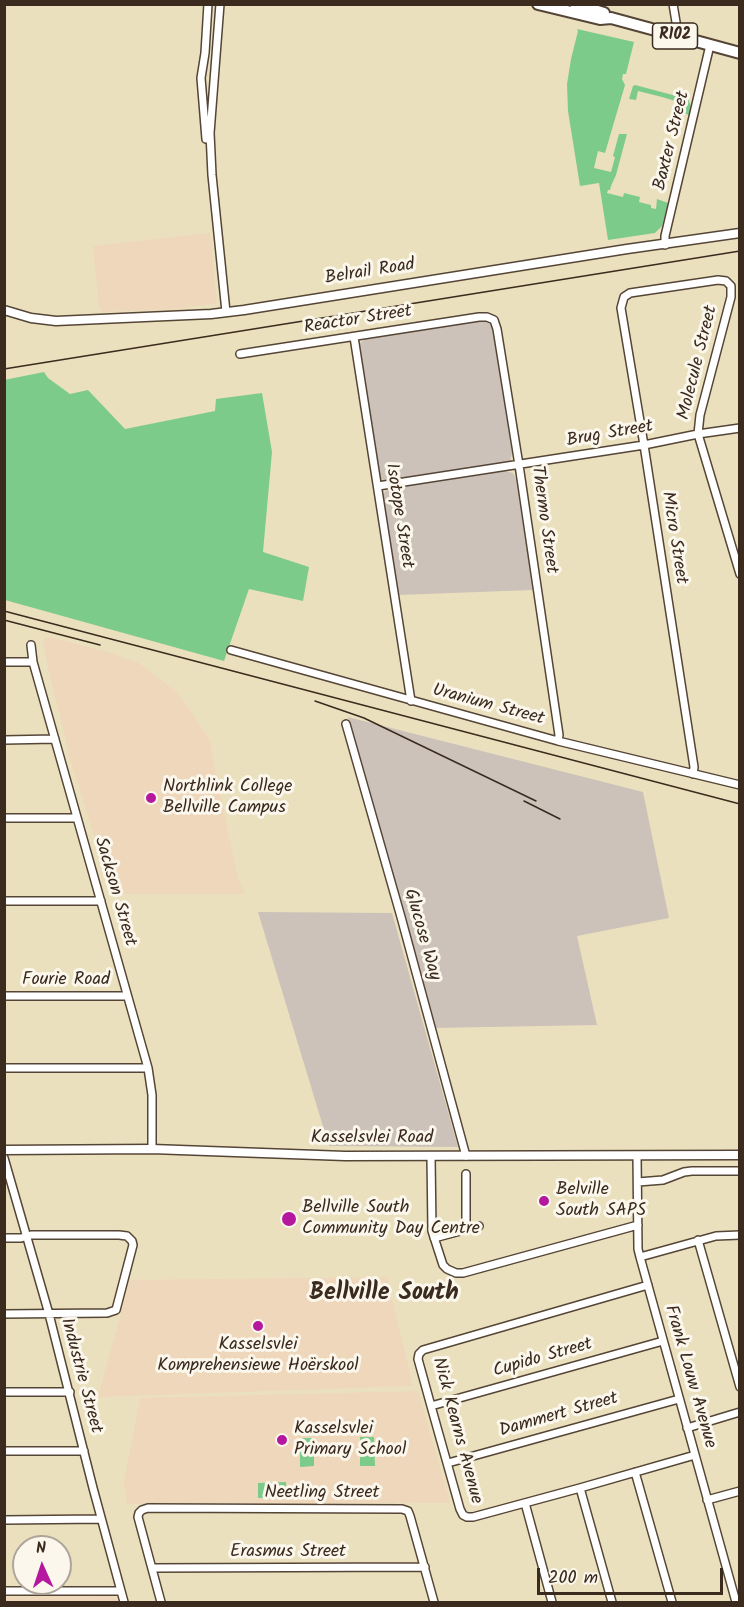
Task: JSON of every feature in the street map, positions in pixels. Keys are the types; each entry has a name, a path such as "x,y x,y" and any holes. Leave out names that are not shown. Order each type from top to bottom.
{"main road":[{"name":"R102","path":"575,4 602,12 611,18"},
{"name":"R102","path":"540,5 600,18 611,18 740,53"}],"street":[{"path":"208,4 201,78 226,312"},
{"path":"212,174 210,133 220,4"},
{"path":"673,4 676,22 674,35"},
{"name":"Baxter Street","path":"665,245 665,236 710,45"},
{"name":"Belrail Road","path":"4,310 38,319 69,321 226,312 740,233"},
{"name":"Micro Street","path":"693,774 694,767 621,308 624,297 630,293 718,280 726,280 730,284 731,297"},
{"name":"Molecule Street","path":"731,297 700,415 698,434 740,574"},
{"name":"Reactor Street","path":"240,354 479,317"},
{"name":"Thermo Street","path":"479,317 494,320 498,329 559,735 558,741"},
{"name":"Isotope Street","path":"354,337 411,700"},
{"name":"Brug Street","path":"378,486 740,428"},
{"name":"Sackson Street","path":"31,645 33,662 148,1068 152,1095 152,1149"},
{"name":"Uranium Street","path":"231,650 558,741 740,785"},
{"path":"4,662 33,662"},
{"name":"Glucose Way","path":"346,724 465,1156"},
{"path":"4,740 55,739"},
{"path":"4,818 77,818"},
{"path":"4,901 100,901"},
{"name":"Fourie Road","path":"4,996 127,996"},
{"path":"4,1068 148,1068"},
{"name":"Kasselsvlei Road","path":"4,1150 152,1149 302,1155 431,1156 740,1155"},
{"path":"431,1156 431,1219 434,1238 443,1264 451,1271 460,1273 638,1225"},
{"name":"Frank Louw Avenue","path":"637,1156 640,1257 736,1602"},
{"name":"Industrie Street","path":"4,1158 49,1314 124,1602"},
{"path":"638,1182 663,1180 692,1171 740,1171"},
{"path":"466,1174 466,1230"},
{"path":"434,1238 479,1226"},
{"path":"4,1238 21,1238 31,1235 127,1236 132,1241 132,1249 116,1310 108,1313 4,1314"},
{"path":"640,1257 716,1236 740,1235"},
{"path":"698,1240 740,1386"},
{"name":"Nick Kearns Avenue","path":"648,1285 423,1350 418,1359 461,1513 465,1517 473,1517 525,1503 695,1455"},
{"name":"Cupido Street","path":"431,1406 663,1341"},
{"path":"4,1392 69,1392"},
{"name":"Dammert Street","path":"448,1463 679,1399"},
{"path":"687,1428 740,1412"},
{"path":"4,1451 84,1451"},
{"path":"635,1472 672,1602"},
{"path":"580,1488 612,1602"},
{"path":"707,1500 740,1491"},
{"path":"525,1503 552,1602"},
{"name":"Neetling Street","path":"152,1568 138,1517 142,1510 148,1508 402,1509 408,1511 410,1516 434,1602"},
{"path":"4,1520 101,1519"},
{"name":"Erasmus Street","path":"152,1568 424,1567"},
{"path":"152,1568 161,1602"},
{"path":"4,1591 121,1591"}],"shaded area":[{"path":"210,233 217,303 180,309 102,312 99,308 93,246"},
{"path":"482,321 488,322 493,328 512,453 510,461 387,481 381,479 360,343 365,339"},
{"path":"505,471 513,473 516,479 533,590 398,595 382,497 384,493 388,489"},
{"name":"Northlink College Bellville Campus","path":"50,637 139,663 175,691 186,704 209,739 238,879 245,894 112,894 70,759 43,646 45,638"},
{"path":"348,717 643,792 669,918 577,936 597,1025 433,1028 406,922"},
{"path":"258,912 392,913 458,1147 329,1146"},
{"name":"Kasselsvlei Komprehensiewe Hoërskool","path":"387,1277 413,1386 98,1397 130,1280"},
{"name":"Kasselsvlei Primary School","path":"418,1391 450,1503 127,1504 124,1482 140,1398"},
{"path":"113,1596 119,1602 5,1602 5,1597"}],"green space":[{"path":"577,29 634,42 626,74 623,74 622,79 625,85 605,153 598,151 594,168 611,172 619,134 627,134 616,175 607,193 623,197 624,193 640,197 639,202 656,209 657,199 668,203 662,226 655,233 608,240 599,183 580,186 568,111 567,84"},
{"path":"635,85 688,99 691,106 689,115 683,113 685,104 662,97 638,91 636,100 629,99"},
{"path":"44,372 48,378 70,394 88,390 125,429 215,411 216,399 262,393 272,452 263,552 309,567 303,601 249,589 224,661 5,600 4,380"},
{"path":"360,1437 374,1437 375,1466 360,1466"},
{"path":"300,1438 314,1438 314,1466 300,1467"},
{"path":"286,1482 287,1497 258,1498 258,1483"}],"railway":[{"path":"4,369 740,251"},
{"path":"4,611 740,804"},
{"path":"4,620 100,645"},
{"path":"315,701 364,718 536,801"},
{"path":"524,801 560,819"}],"place":[{"name":"Northlink College Bellville Campus","path":"151,798"},
{"name":"Belville South SAPS","path":"544,1201"},
{"name":"Bellville South Community Day Centre","path":"289,1219"},
{"name":"Kasselsvlei Komprehensiewe Hoërskool","path":"258,1326"},
{"name":"Kasselsvlei Primary School","path":"282,1440"}],"district":[{"name":"Bellville South","path":"384,1295"}]}
